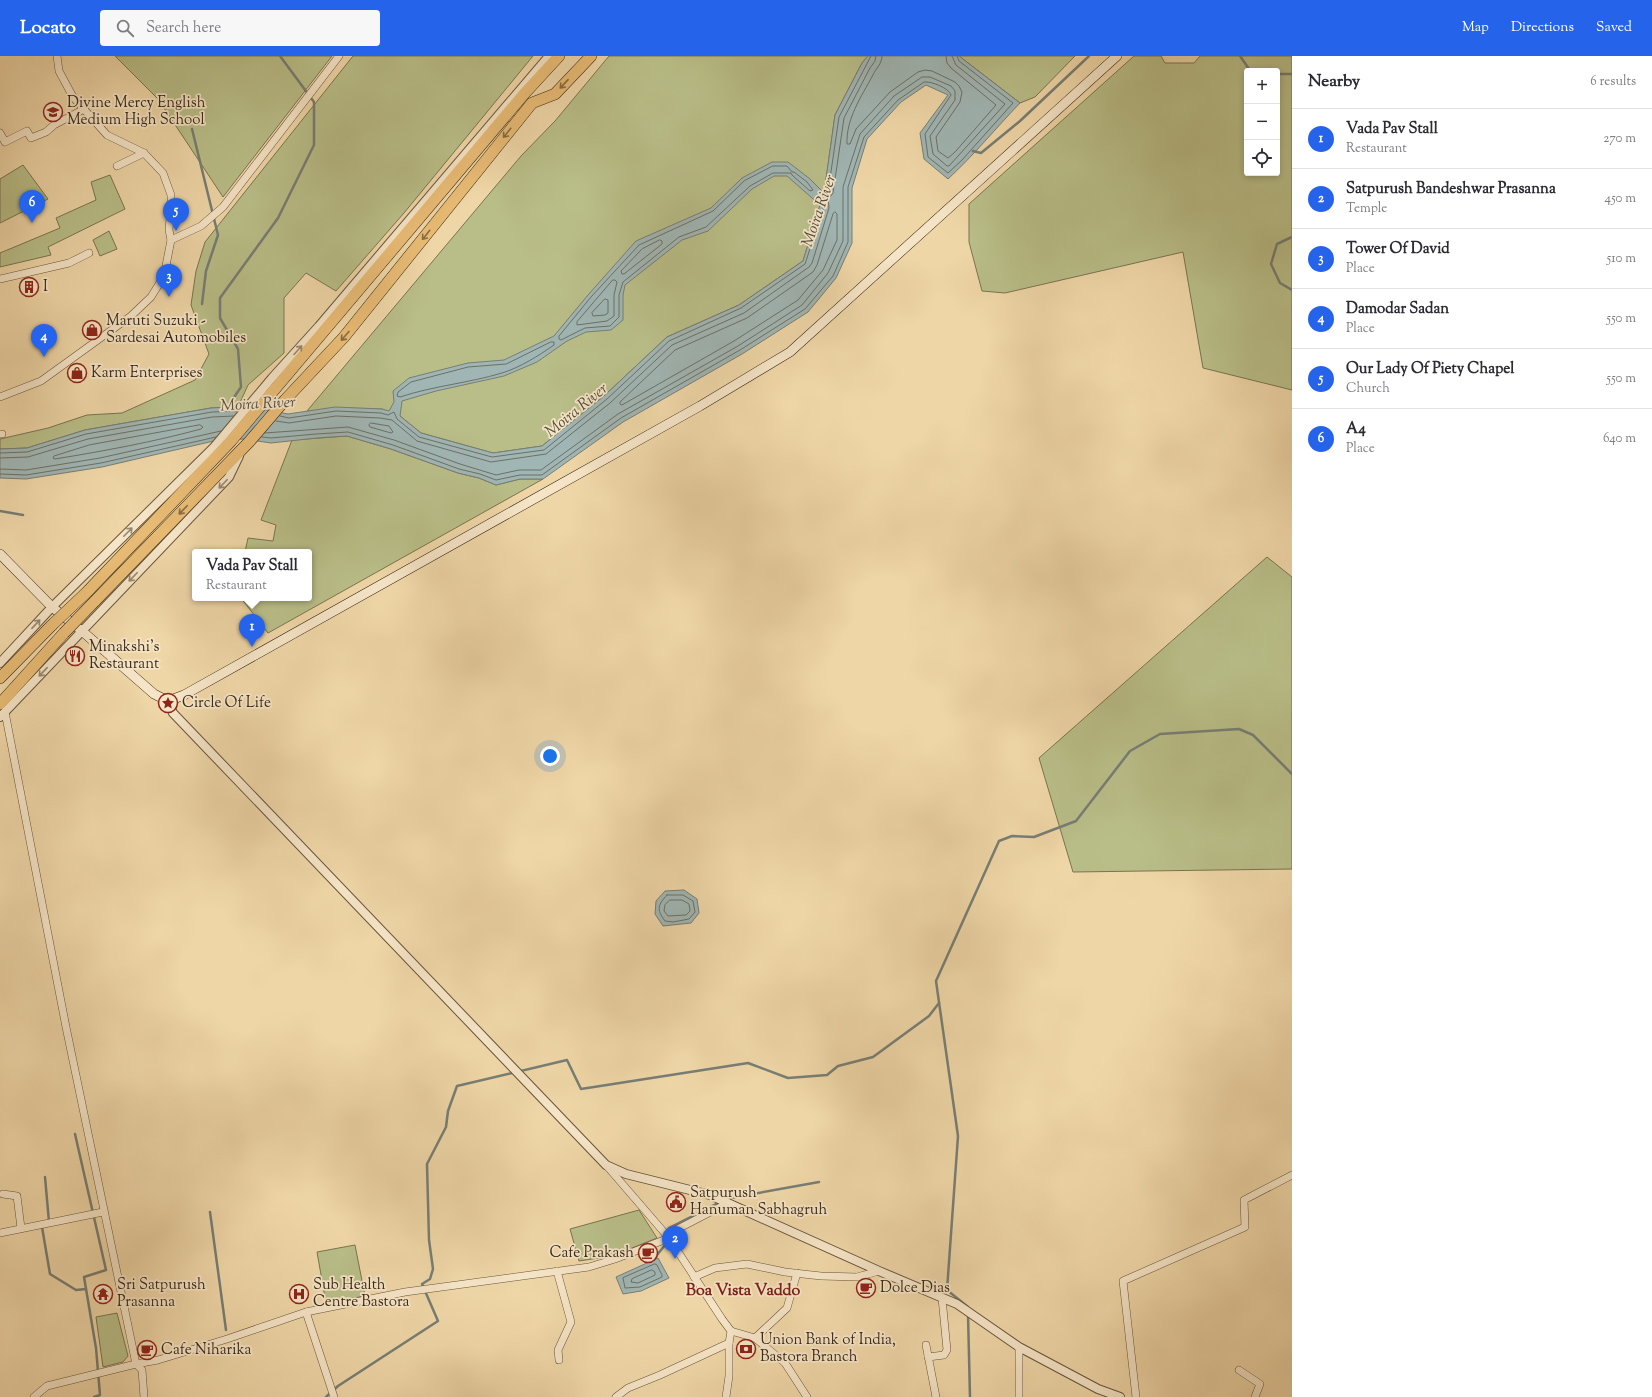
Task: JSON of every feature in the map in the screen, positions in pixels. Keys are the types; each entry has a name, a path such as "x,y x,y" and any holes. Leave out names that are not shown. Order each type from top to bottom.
{"highway":[{"path":"0,678 88,591 231,441 276,381 524,94 559,56"},
{"path":"2,711 64,633 245,446 285,400 344,337 532,103 555,94 591,56"}],"main road":[{"path":"0,554 52,607 82,631 154,694 168,701 184,694 700,406 790,352 1117,56"}],"street":[{"path":"0,397 41,382 136,311 151,297 164,276 171,240 169,230 171,214 170,195 163,173 144,152 107,135 73,97 59,71 57,56"},
{"path":"171,240 201,226 223,206 339,56"},
{"path":"0,662 52,607 214,446 276,381 319,326 549,56"},
{"path":"0,133 6,142 27,131 31,138 46,132 54,125 84,109"},
{"path":"117,166 144,152"},
{"path":"0,279 69,263 88,253"},
{"path":"144,1397 142,1370 136,1364 103,1212 2,711 82,631 229,477 245,446"},
{"path":"168,701 173,713 606,1165 667,1238 731,1331 755,1338 785,1363 807,1397"},
{"path":"606,1165 626,1174 710,1195 879,1271 957,1304 1019,1347 1098,1389 1120,1397"},
{"path":"1136,1397 1123,1281 1245,1227 1244,1200 1292,1175"},
{"path":"3,1194 17,1196 21,1228"},
{"path":"34,1397 48,1386 158,1360 227,1339 306,1312 424,1289 589,1267 615,1259 667,1238 724,1201"},
{"path":"0,1233 103,1212"},
{"path":"694,1277 716,1268 747,1264 797,1273 857,1277 879,1271"},
{"path":"557,1271 571,1322 558,1350 559,1360"},
{"path":"755,1338 786,1308 797,1273"},
{"path":"928,1357 944,1355 948,1350 942,1298"},
{"path":"306,1312 334,1397"},
{"path":"726,1397 729,1376 729,1342 731,1331"},
{"path":"616,1397 628,1388 660,1375 729,1342"},
{"path":"926,1345 936,1397"},
{"path":"1018,1397 1019,1347"},
{"path":"1240,1370 1260,1384 1255,1397"}],"green space":[{"path":"115,56 332,56 223,197 158,99"},
{"path":"353,56 533,56 404,213 336,291 306,273 284,298 284,353 248,385 238,407 211,408 85,430 27,448 0,449 0,439 48,428 87,415 122,413 195,380 209,354 191,305 196,271 205,242"},
{"path":"609,56 868,56 862,63 835,115 824,194 803,261 739,305 667,337 604,396 542,446 493,453 421,433 400,416 382,409 307,411 521,156 555,121"},
{"path":"959,56 1075,56 1035,97 1020,103"},
{"path":"1134,56 1161,56 1165,63 1194,63 1200,56 1292,56 1292,390 1203,368 1183,252 1005,293 982,291 969,242 969,204"},
{"path":"23,165 48,199 0,223 0,179"},
{"path":"110,175 125,209 48,247 51,255 0,267 0,253 60,228 56,218 96,200 91,182"},
{"path":"109,231 117,249 100,256 93,240"},
{"path":"347,436 391,449 496,485 520,479 543,479 268,633 243,601 312,601 312,549 246,549 248,538 273,541 276,525 261,520 292,440"},
{"path":"1267,557 1292,577 1292,869 1073,872 1039,758"},
{"path":"639,1210 657,1238 612,1256 579,1261 570,1229"},
{"path":"355,1245 365,1296 326,1303 317,1252"},
{"path":"117,1313 128,1356 123,1362 103,1367 96,1317"}],"water":[{"name":"Moira River","path":"868,56 959,56 1020,103 948,179 924,159 920,133 948,95 926,85 901,102 867,139 852,188 852,243 836,278 808,312 742,354 623,422 543,479 520,479 496,485 391,449 347,436 271,443 244,439 218,440 102,467 26,479 0,478 0,449 27,448 85,430 211,408 246,406 288,414 335,407 382,409 389,411 394,402 393,391 409,378 468,363 504,360 554,336 636,241 711,208 742,178 772,162 788,162 810,179 824,193 835,115 862,63","holes":["774,176 787,176 820,205 803,261 739,305 667,337 604,396 542,446 493,453 421,433 400,416 402,401 436,391 504,376 537,362 567,341 586,332 611,330 623,320 623,295 625,285 682,240 708,231 752,189"]},
{"path":"684,890 697,899 699,913 691,923 663,926 655,914 656,901 665,891"},
{"path":"658,1258 669,1278 641,1291 623,1294 616,1277"}],"waterway":[{"name":"Moira River","path":"226,409 241,387 238,349 220,318 220,298 278,218 314,145 314,102 280,56"},
{"path":"973,151 981,153 1020,121 1089,56"},
{"path":"1240,56 1248,68"},
{"path":"1280,74 1292,74"},
{"path":"192,129 218,235 206,271 202,304"},
{"path":"1292,237 1277,244 1271,264 1280,283 1292,290"},
{"path":"0,511 23,515"},
{"path":"968,1309 968,1307 947,1290 958,1136 936,981 999,841 1012,836 1034,837 1076,821 1130,751 1160,734 1239,729 1253,735 1292,774"},
{"path":"326,1397 338,1386 438,1321 422,1284 430,1279 433,1269 429,1240 427,1164 446,1127 448,1111 457,1086 567,1060 581,1089 748,1063 788,1078 827,1075 838,1066 873,1057 929,1016 939,1003"},
{"path":"75,1134 106,1270 84,1277 96,1348 100,1395 94,1397"},
{"path":"45,1177 49,1222"},
{"path":"725,1199 819,1182"},
{"path":"668,1231 669,1228 720,1202"},
{"path":"210,1212 226,1330"},
{"path":"43,1227 50,1274 76,1290 86,1289"},
{"path":"657,1255 665,1245 666,1240"},
{"path":"968,1314 970,1397"}],"place":[{"name":"Divine Mercy English Medium High School","path":"53,112"},
{"name":"A4","path":"32,223"},
{"name":"Our Lady Of Piety Chapel","path":"176,231"},
{"name":"I","path":"29,287"},
{"name":"Tower Of David","path":"169,297"},
{"name":"Maruti Suzuki - Sardesai Automobiles","path":"92,330"},
{"name":"Damodar Sadan","path":"44,357"},
{"name":"Karm Enterprises","path":"77,373"},
{"name":"Vada Pav Stall","path":"252,647"},
{"name":"Minakshi’s Restaurant","path":"75,656"},
{"name":"Circle Of Life","path":"168,703"},
{"name":"Satpurush Hanuman Sabhagruh","path":"676,1202"},
{"name":"Cafe Prakash","path":"648,1253"},
{"name":"Satpurush Bandeshwar Prasanna","path":"675,1259"},
{"name":"Dolce Dias","path":"866,1288"},
{"name":"Sri Satpurush Prasanna","path":"103,1294"},
{"name":"Sub Health Centre Bastora","path":"299,1294"},
{"name":"Union Bank of India, Bastora Branch","path":"746,1349"},
{"name":"Cafe Niharika","path":"147,1350"}],"district":[{"name":"Boa Vista Vaddo","path":"743,1291"}]}
